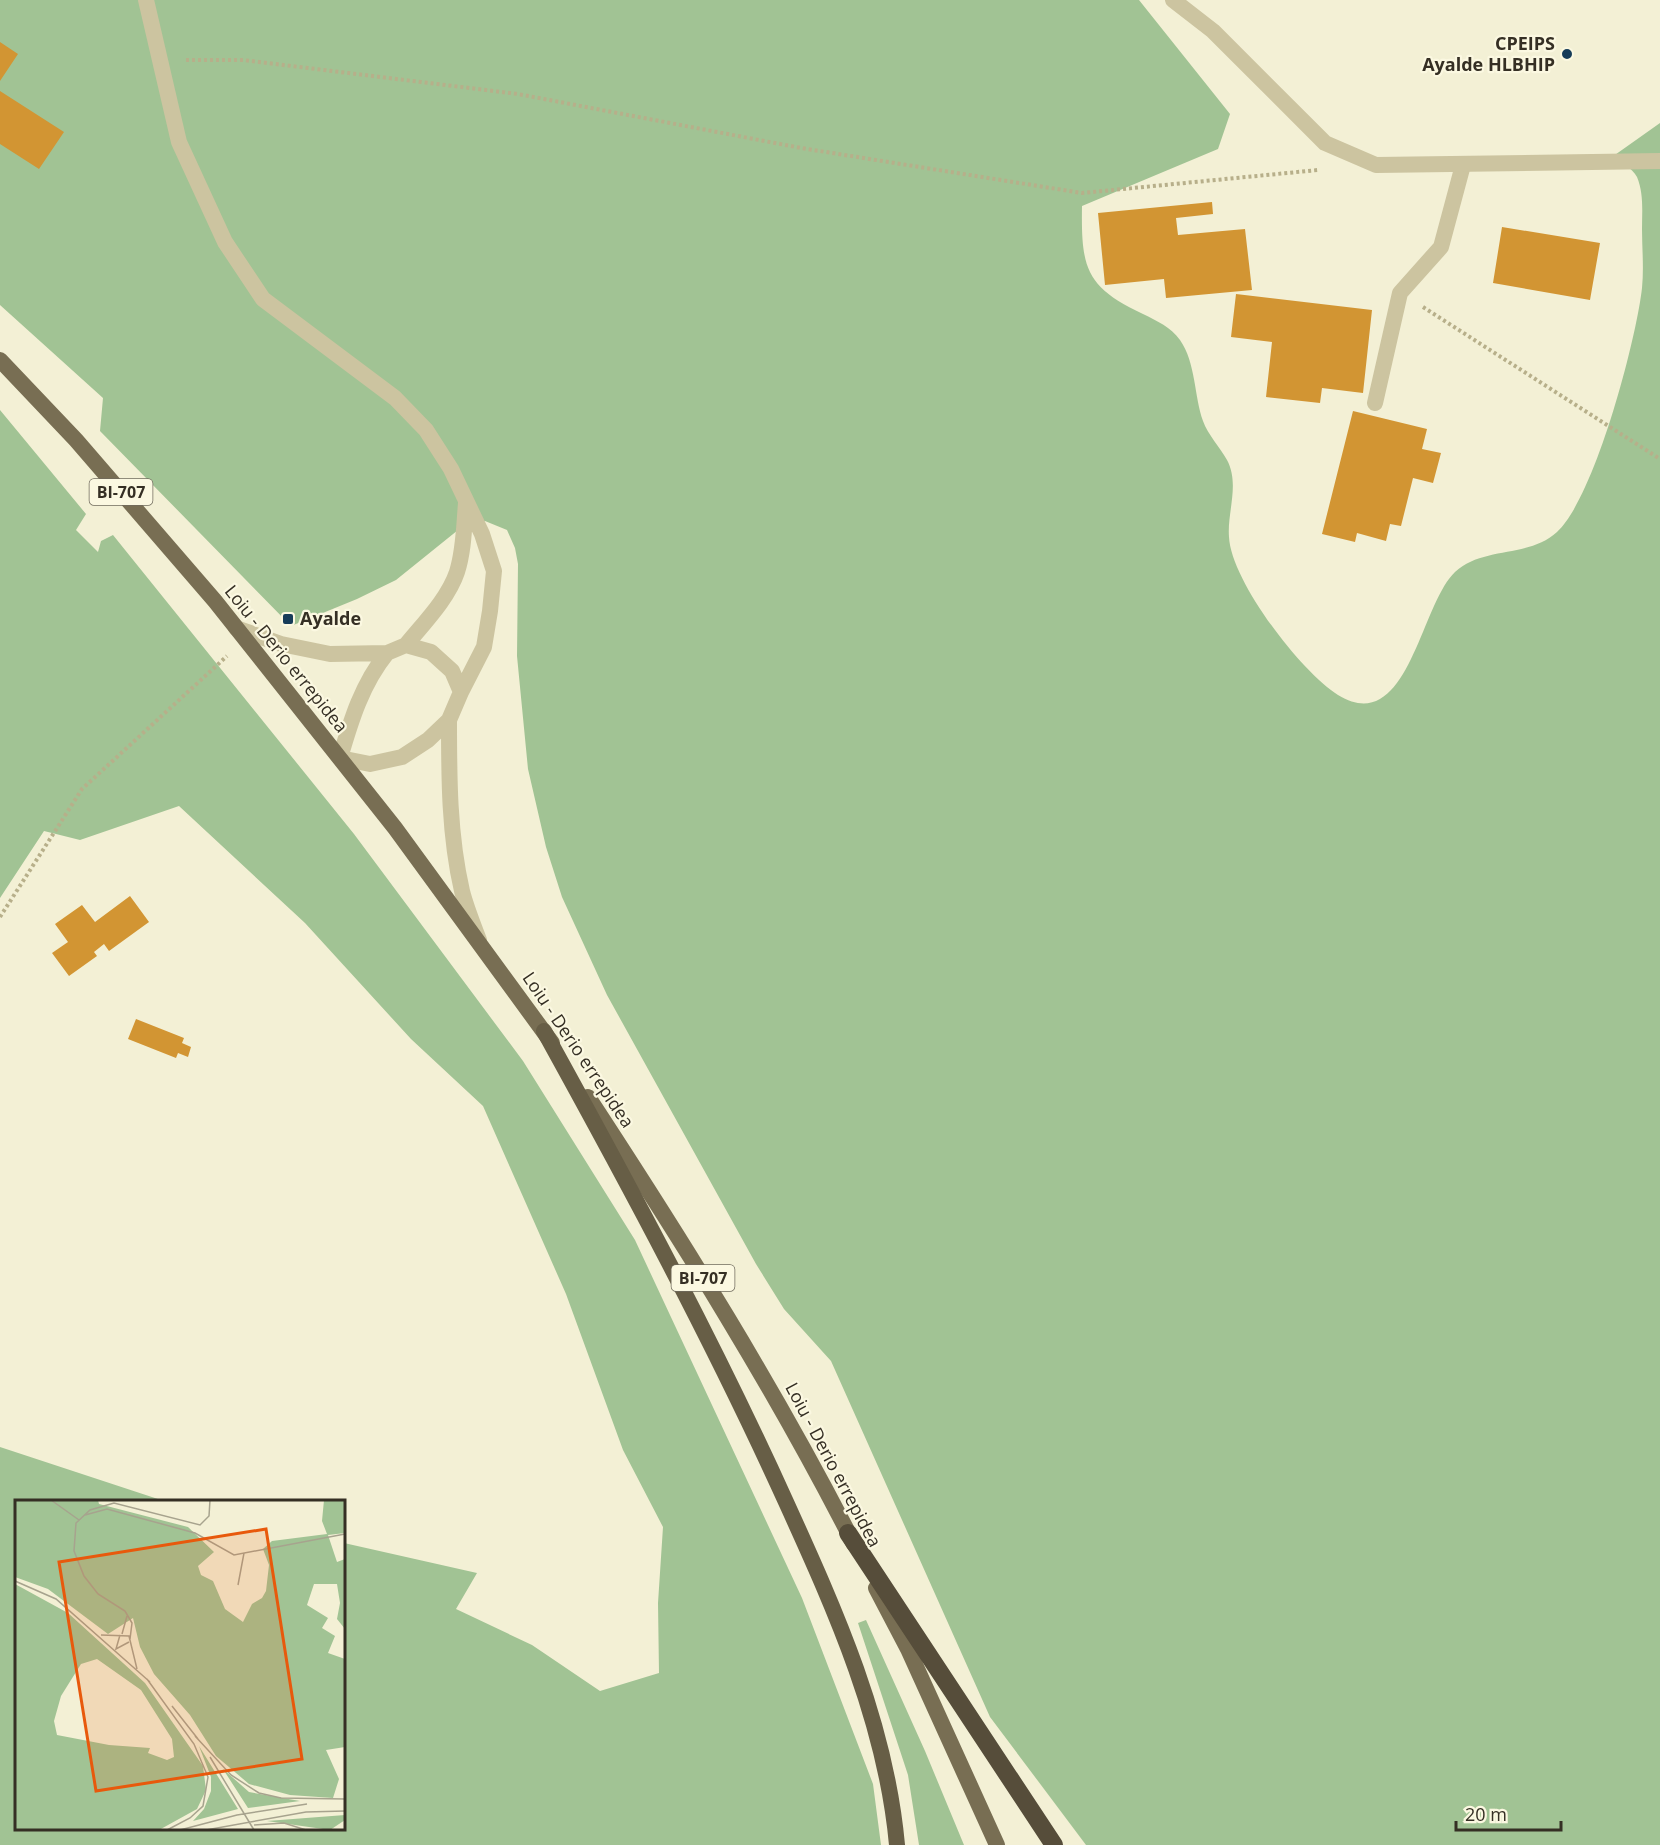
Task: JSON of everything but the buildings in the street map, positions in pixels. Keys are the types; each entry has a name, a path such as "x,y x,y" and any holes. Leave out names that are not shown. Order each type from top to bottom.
{"highway":[{"path":"544,1030 627,1182 748,1419 830,1599 869,1701 894,1808 897,1845"},
{"path":"848,1533 1054,1845"}],"main road":[{"name":"Loiu - Derio errepidea","path":"0,360 76,440 241,634 340,758 544,1030 672,1226 806,1449 908,1649 997,1845"}],"street":[{"path":"146,0 179,142 225,242 263,298 396,399 426,430 451,469 483,534 494,571 484,647 449,720 449,788 455,849 462,893 480,943"},
{"path":"1173,0 1213,31 1325,143 1376,165 1660,161"},
{"path":"1375,403 1400,292 1442,247 1463,165"},
{"path":"241,634 330,654 387,653 406,645 441,600 456,574 463,542 466,502"},
{"path":"406,645 431,652 453,671 461,692"},
{"path":"387,653 373,670 361,694 340,758 370,764 402,757 428,740 449,720"}],"path":[{"path":"160,60 243,60 518,94 801,148 1082,193 1329,169"},
{"path":"1400,292 1660,459"},
{"path":"0,917 81,789 241,634"}],"green space":[{"path":"0,0 1139,0 1230,114 1218,149 1082,206 1083,246 1086,261 1098,285 1109,295 1163,325 1180,340 1192,369 1203,421 1231,469 1233,488 1229,537 1242,577 1270,624 1306,667 1338,695 1362,703 1381,699 1397,684 1410,662 1443,589 1455,572 1479,558 1533,546 1546,540 1557,532 1571,514 1585,487 1612,417 1632,344 1642,288 1641,190 1635,174 1612,157 1660,123 1660,1845 1086,1845 990,1717 831,1361 784,1309 756,1264 607,995 562,897 546,847 528,769 517,656 518,564 515,548 507,530 485,521 463,526 396,580 291,626 100,431 103,398 0,305"},
{"path":"0,410 86,514 76,530 98,552 101,541 113,535 354,834 523,1061 635,1240 802,1598 873,1784 881,1845 0,1845 0,1447 161,1500 15,1500 15,1830 345,1830 345,1543 477,1573 456,1609 532,1645 600,1691 659,1673 658,1603 663,1527 623,1450 566,1294 483,1106 411,1039 305,923 179,806 80,840 44,831 0,898"},
{"path":"866,1620 964,1845 919,1845 908,1775 858,1623"}],"place":[{"name":"CPEIPS Ayalde HLBHIP","path":"1567,54"},
{"name":"Ayalde","path":"288,619"}]}
